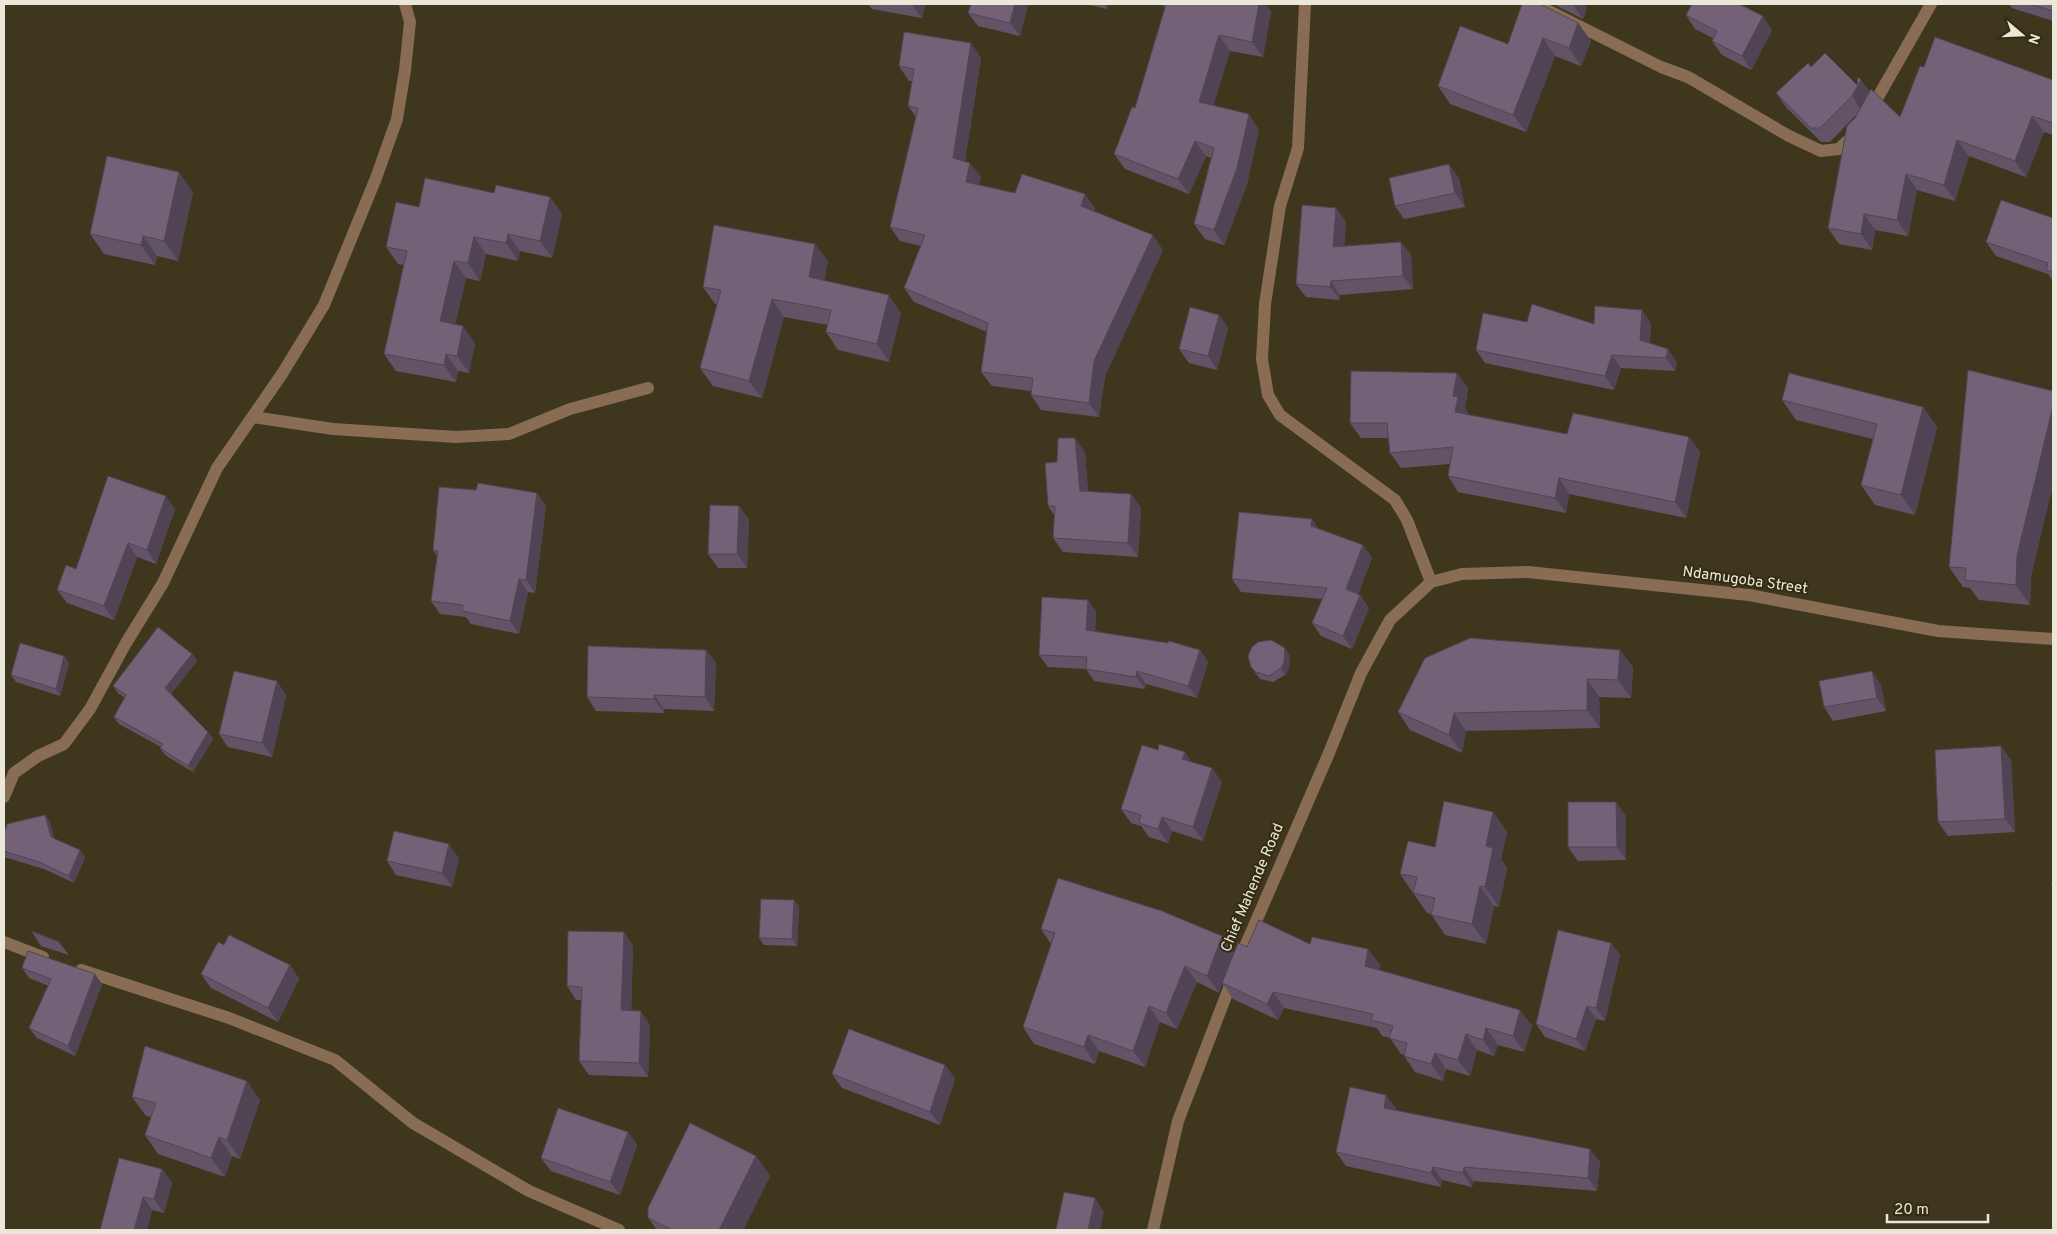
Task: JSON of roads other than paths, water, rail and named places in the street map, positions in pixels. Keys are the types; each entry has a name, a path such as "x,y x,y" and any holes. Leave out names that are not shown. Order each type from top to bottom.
{"street":[{"path":"4,797 14,773 38,756 64,744 90,709 126,643 163,583 217,468 253,417 324,305 376,178 397,119 410,22 405,4"},
{"path":"1305,4 1298,148 1280,206 1265,304 1262,359 1268,395 1280,415 1395,500 1406,520 1431,582"},
{"path":"1535,4 1661,67 1688,77 1789,136 1821,151 1839,149 1859,130 1931,4"},
{"path":"253,417 333,429 456,436 510,434 570,409 648,388"},
{"name":"Ndamugoba Street","path":"1431,582 1462,574 1528,572 1749,595 1938,631 2053,639"},
{"name":"Chief Mahende Road","path":"1153,1230 1178,1121 1244,949 1329,753 1361,673 1390,620 1431,582"},
{"path":"4,942 60,963 229,1018 334,1060 413,1123 529,1191 619,1230"}]}
